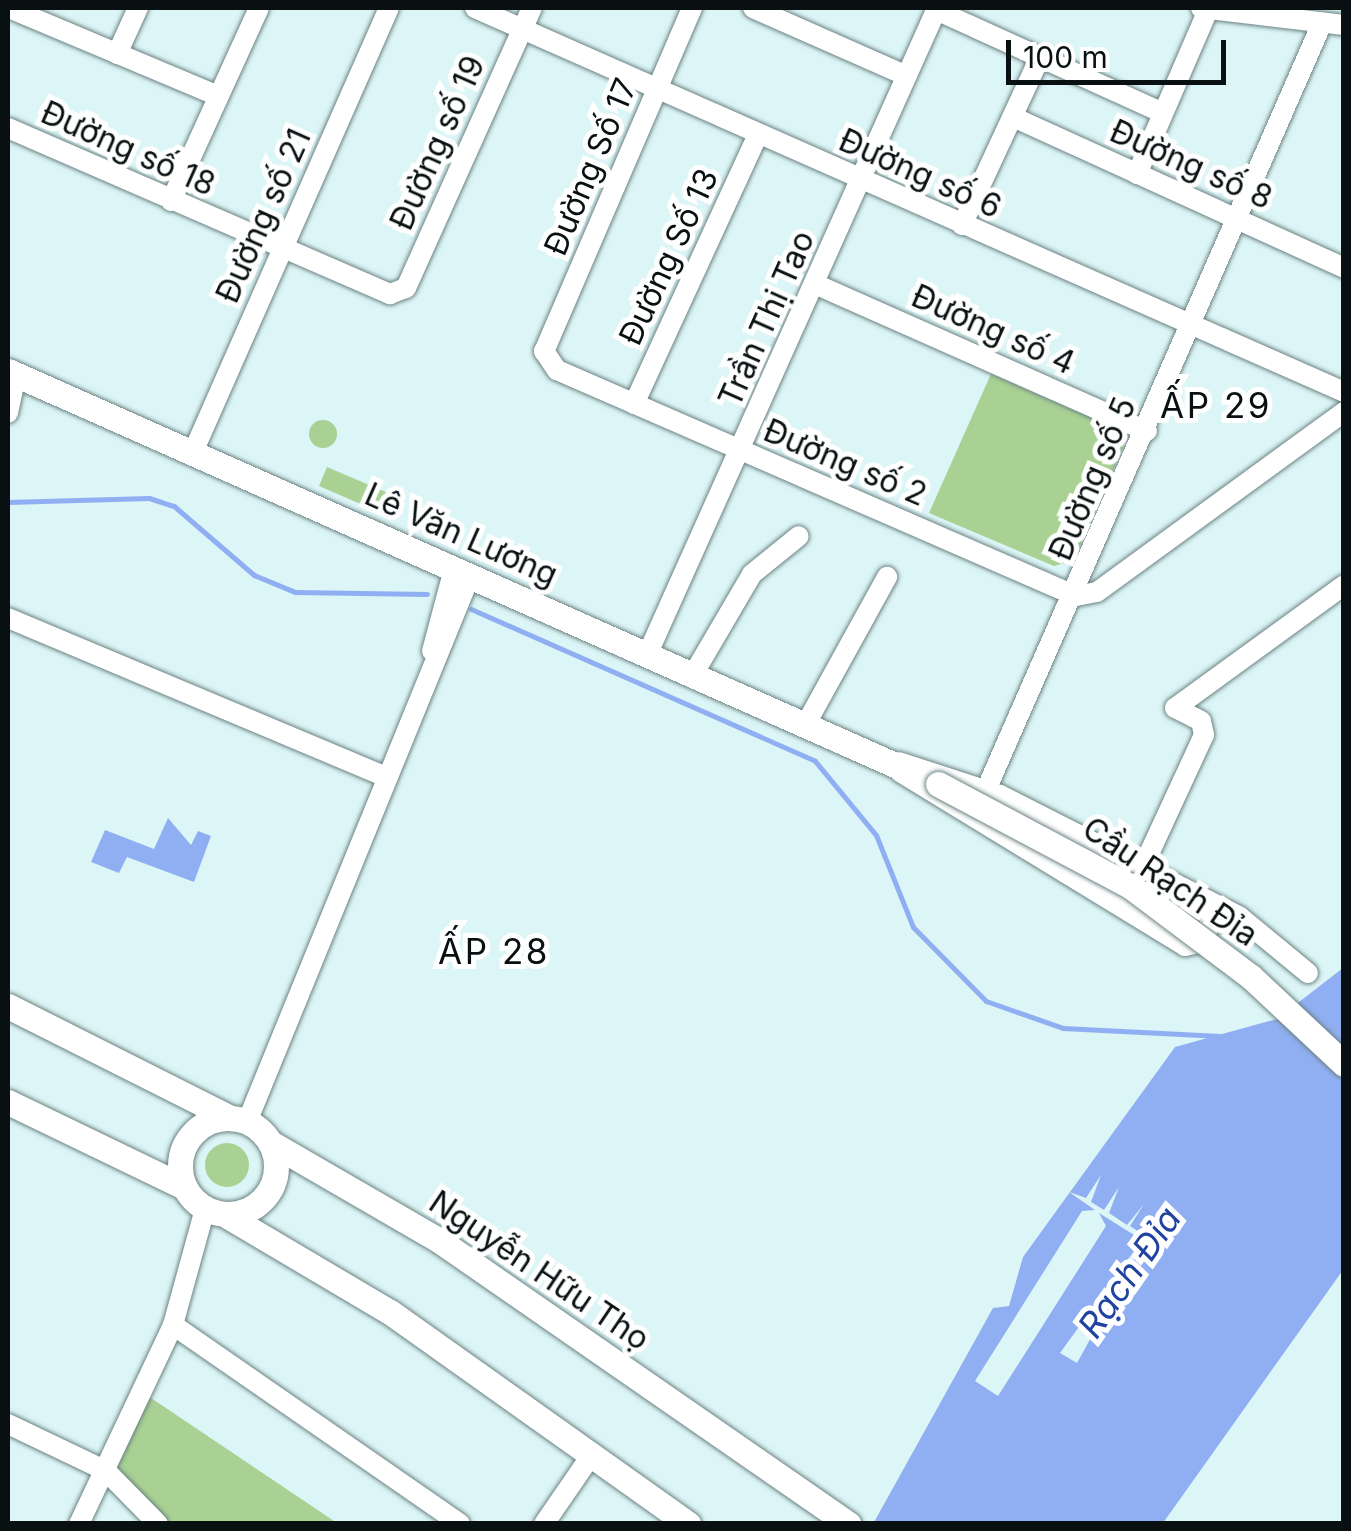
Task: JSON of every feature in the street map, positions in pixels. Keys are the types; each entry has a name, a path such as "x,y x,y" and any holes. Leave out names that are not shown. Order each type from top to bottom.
{"main road":[{"name":"Lê Văn Lương","path":"12,373 194,450 938,784"},
{"name":"Cầu Rạch Đỉa","path":"938,784 1130,886 1251,977 1344,1064"},
{"path":"8,1006 239,1120 271,1144 276,1172 264,1198 215,1212"},
{"path":"8,1102 184,1187 215,1212 390,1312 688,1524"},
{"path":"184,1187 188,1138 239,1120"},
{"name":"Nguyễn Hữu Thọ","path":"271,1144 440,1241 848,1524"}],"street":[{"path":"9,8 218,96"},
{"path":"118,54 138,8"},
{"path":"171,201 258,8"},
{"name":"Đường số 21","path":"194,450 390,8"},
{"name":"Đường số 6","path":"475,8 1344,392"},
{"name":"Đường số 19","path":"390,294 406,288 532,8"},
{"name":"Đường Số 17","path":"544,350 692,8"},
{"path":"754,8 907,76"},
{"path":"802,29 812,8"},
{"path":"937,9 1163,113"},
{"name":"Trần Thị Tao","path":"648,652 937,9"},
{"path":"1137,174 1204,9 1333,24"},
{"name":"Đường số 5","path":"986,790 1076,596 1238,220 1333,24"},
{"path":"962,224 1040,57"},
{"name":"Đường số 8","path":"1013,117 1343,267"},
{"name":"Đường số 18","path":"8,128 390,294"},
{"name":"Đường Số 13","path":"634,404 758,135"},
{"name":"Đường số 4","path":"815,284 1147,431"},
{"name":"Đường số 2","path":"544,350 556,370 1076,596"},
{"path":"8,413 12,373"},
{"path":"1076,596 1098,592 1344,412"},
{"path":"694,673 752,574 799,536"},
{"path":"239,1120 386,776 462,572"},
{"path":"806,722 887,577"},
{"path":"1142,869 1204,735 1201,721 1176,708 1344,585"},
{"path":"8,618 386,776"},
{"name":"Lê Văn Lương","path":"887,761 924,794 1185,946 1203,942 1216,907"},
{"name":"Lê Văn Lương","path":"887,761 928,764 986,790 1266,933 1308,973"},
{"path":"79,1524 173,1326 215,1212"},
{"path":"173,1326 460,1524"},
{"path":"8,1424 106,1471 158,1524"},
{"path":"544,1524 590,1456"}],"green space":[{"path":"991,374 1115,428 1123,447 1073,561 1054,566 929,513"},
{"path":"323,420 333,424 337,434 333,444 323,448 313,444 309,434 313,424"},
{"path":"327,467 395,496 386,515 319,486"},
{"path":"227,1143 242,1150 249,1165 242,1180 227,1187 212,1180 205,1165 212,1150"},
{"path":"145,1394 337,1523 158,1523 106,1471"}],"water":[{"path":"168,818 191,845 198,831 211,836 194,882 127,857 119,873 91,862 105,830 154,849"},
{"name":"Rạch Đỉa","path":"1343,968 1343,1270 1163,1523 873,1524 993,1308 1009,1306 1023,1257 1175,1047 1277,1019"}],"pier":[{"path":"1101,1175 1091,1202 1104,1210 1119,1187 1109,1213 1127,1225 1144,1204 1130,1226 1151,1240 1168,1220 1151,1246 1144,1242 1077,1363 1060,1353 1142,1240 1099,1213 1106,1226 998,1396 975,1381 1082,1211 1095,1210 1069,1192 1086,1198"}],"waterway":[{"path":"8,502 149,498 174,506 254,575 295,592 427,594"},
{"path":"471,609 815,761 876,835 913,927 986,1001 1063,1028 1220,1036"}],"district":[{"name":"ẤP 29","path":"1216,405"},
{"name":"ẤP 28","path":"494,951"}]}
